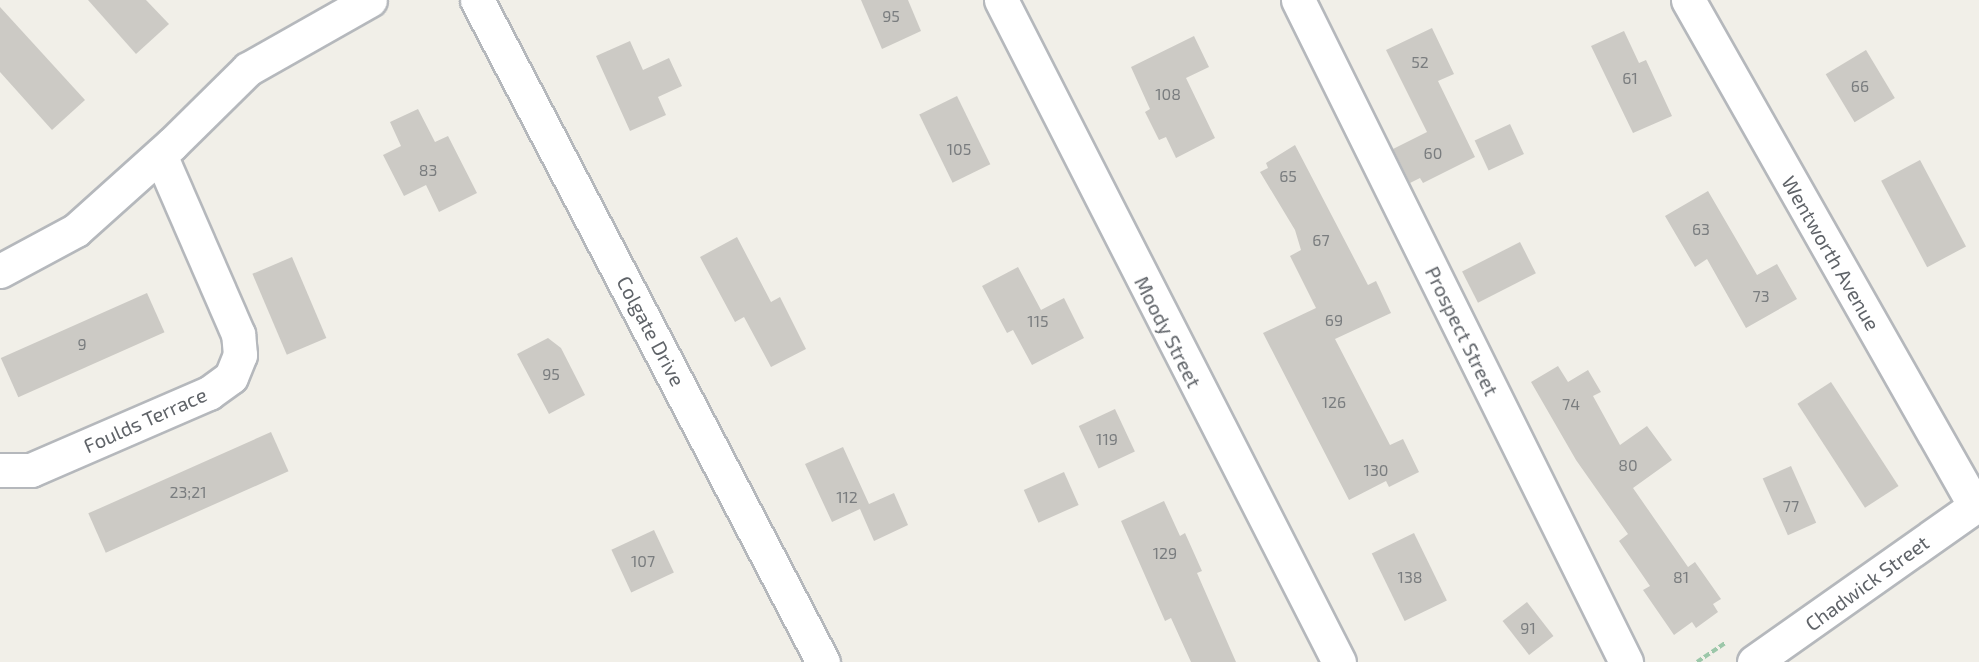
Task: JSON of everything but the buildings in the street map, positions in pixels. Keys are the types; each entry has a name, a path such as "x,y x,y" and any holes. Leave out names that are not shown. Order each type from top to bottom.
{"street":[{"path":"0,271 76,230 160,155 248,69 370,0"},
{"name":"Colgate Drive","path":"477,0 824,662"},
{"name":"Moody Street","path":"1001,0 1339,662"},
{"name":"Prospect Street","path":"1298,0 1626,662"},
{"name":"Wentworth Avenue","path":"1688,0 1977,504"},
{"name":"Foulds Terrace","path":"0,470 31,470 210,393 231,377 240,355 238,334 160,155"},
{"name":"Chadwick Street","path":"1754,662 1977,504"}]}
